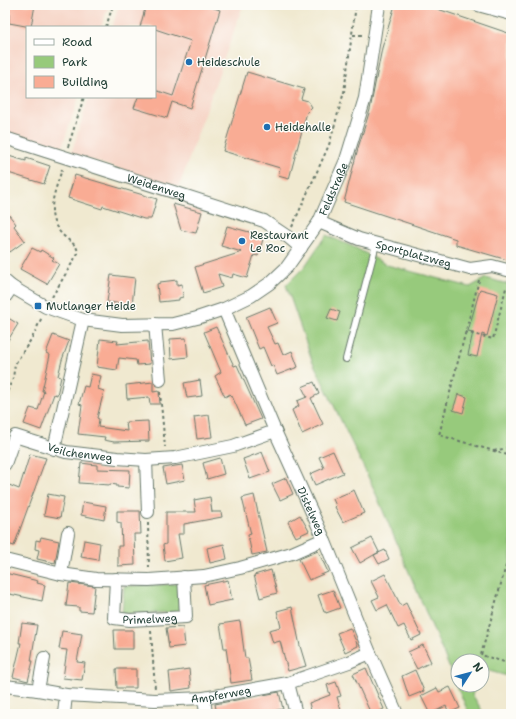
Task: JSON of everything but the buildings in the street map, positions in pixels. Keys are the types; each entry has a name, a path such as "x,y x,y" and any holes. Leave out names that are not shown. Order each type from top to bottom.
{"street":[{"name":"Feldstraße","path":"9,284 46,307 83,320 122,325 172,324 197,318 224,309 251,296 270,283 287,267 319,222 346,160 365,98 379,5"},
{"path":"478,5 511,14"},
{"name":"Weidenweg","path":"5,138 264,221 288,237 301,248"},
{"name":"Sportplatzweg","path":"319,222 359,239 470,269 492,266 511,271"},
{"path":"5,297 9,284"},
{"name":"Distelweg","path":"224,309 274,431 324,539 370,653 397,714"},
{"path":"54,449 83,320"},
{"path":"155,324 160,380"},
{"name":"Veilchenweg","path":"5,464 16,436 66,452 146,460 166,459 233,446 274,431"},
{"path":"146,460 148,512"},
{"path":"61,574 68,533"},
{"path":"5,560 61,574 96,579 149,580 204,576 240,568 292,553 324,539"},
{"name":"Primelweg","path":"116,579 114,618 130,620 186,617 184,577"},
{"name":"Ampferweg","path":"5,686 38,690 66,696 155,700 204,698 288,683 349,662 370,653"},
{"path":"38,690 44,658"},
{"path":"288,683 296,714"},
{"path":"64,714 66,696"},
{"path":"204,698 206,714"}],"lane":[{"path":"346,359 376,244"}],"path":[{"path":"106,26 113,5"},
{"path":"288,237 329,145 344,92 356,5"},
{"path":"5,396 13,378 15,364 32,338 46,307 78,253 78,248 75,244 68,240 57,229 51,212 52,204 84,98"},
{"path":"482,267 439,435 511,456"},
{"path":"465,332 493,339 506,288 511,289"},
{"path":"160,380 166,459"},
{"path":"492,451 511,447"},
{"path":"148,512 149,580"},
{"path":"511,548 481,655 511,664"},
{"path":"151,619 155,700"}],"shaded area":[{"path":"5,5 109,5 101,26 26,26 26,98 79,98 61,150 5,132"},
{"name":"Heideschule","path":"119,5 243,5 179,187 71,154 89,98 156,98 156,26 112,26"}],"green space":[{"path":"326,235 356,248 387,265 470,287 486,278 511,285 511,677 490,671 490,653 450,653 450,669 373,487 312,360 286,285 305,266"},
{"path":"179,584 180,612 122,614 124,586"},
{"path":"460,693 473,693 472,694 484,714 469,714"}],"place":[{"name":"Heideschule","path":"189,62"},
{"name":"Heidehalle","path":"267,127"},
{"name":"Restaurant Le Roc","path":"242,241"},
{"name":"Mutlanger Heide","path":"38,306"}]}
